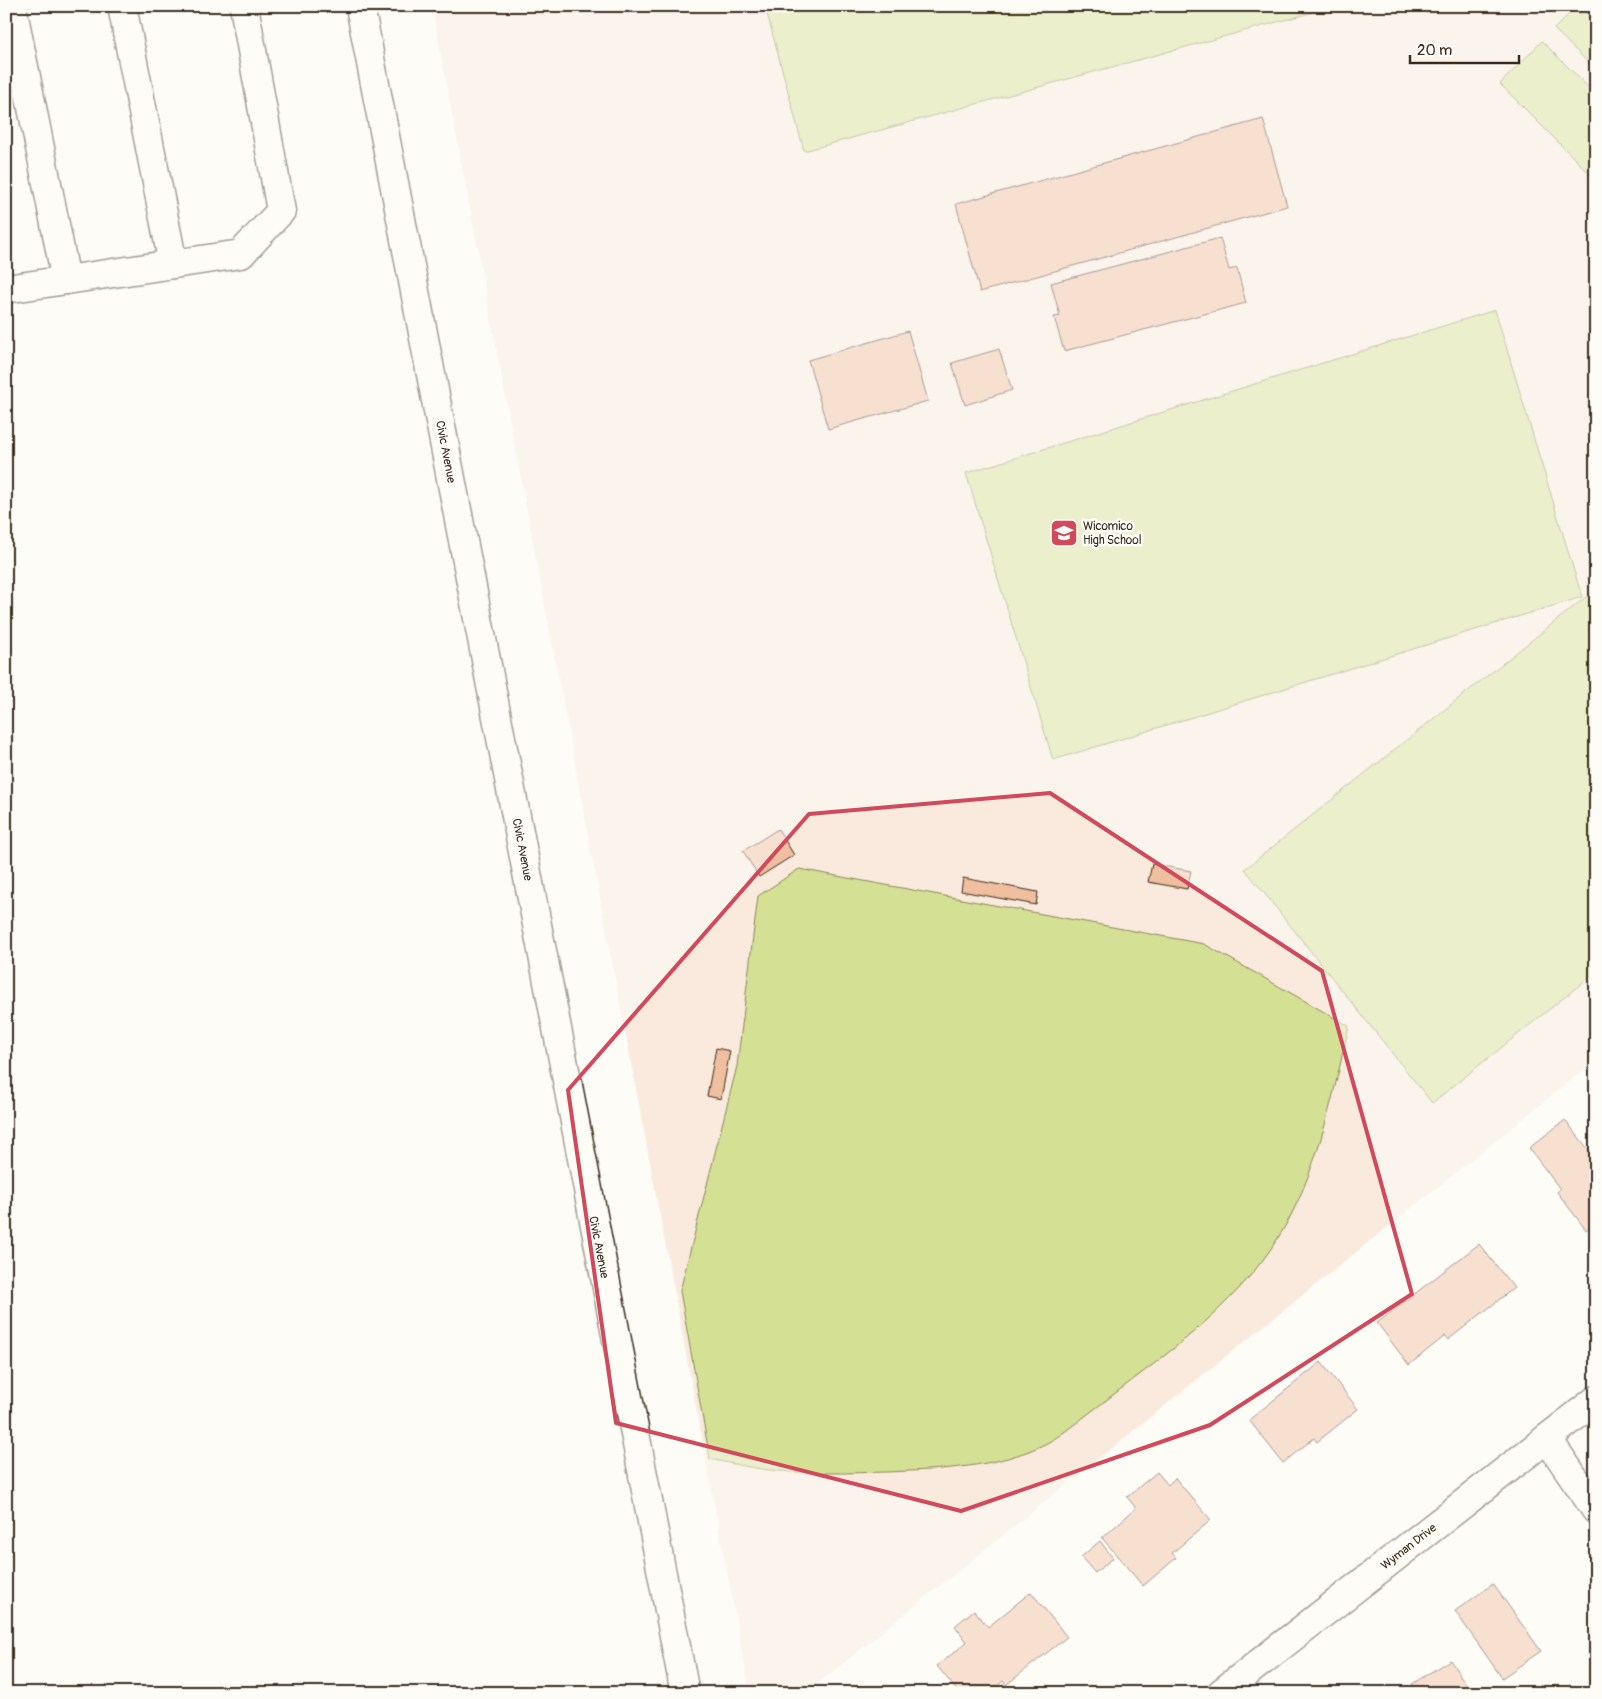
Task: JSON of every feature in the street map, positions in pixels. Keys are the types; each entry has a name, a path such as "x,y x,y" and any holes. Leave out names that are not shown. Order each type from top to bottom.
{"street":[{"path":"122,6 174,264"},
{"path":"6,289 241,254 281,211 244,6"},
{"name":"Civic Avenue","path":"360,6 686,1693"},
{"path":"12,7 66,280"},
{"name":"Wyman Drive","path":"1221,1693 1596,1400"},
{"path":"1547,1438 1596,1510"}],"highlighted area":[{"path":"1050,793 1322,971 1412,1294 1210,1425 961,1511 616,1423 568,1090 809,814"}],"shaded area":[{"name":"Wicomico High School","path":"432,6 1596,6 1596,1060 806,1693 750,1693"}],"green space":[{"path":"765,6 1336,6 804,151"},
{"path":"1577,6 1596,6 1596,70 1554,29"},
{"path":"1542,41 1596,95 1596,170 1591,175 1500,84"},
{"path":"1495,310 1582,597 1053,760 966,473"},
{"path":"1596,589 1596,972 1432,1103 1245,869"},
{"path":"799,869 1204,944 1349,1026 1318,1149 1289,1219 1262,1261 1212,1316 1174,1348 1060,1435 1026,1452 987,1463 946,1469 859,1473 779,1471 710,1459 680,1291 737,1066 758,896"}],"building":[{"path":"1263,119 1287,206 980,292 956,204"},
{"path":"1220,238 1229,270 1237,268 1246,303 1064,351 1054,317 1060,316 1051,283"},
{"path":"908,331 928,401 828,429 808,360"},
{"path":"999,349 1012,390 965,405 952,363"},
{"path":"778,829 794,855 759,877 743,851"},
{"path":"1152,864 1191,871 1187,889 1148,882"},
{"path":"963,878 1038,892 1036,905 961,891"},
{"path":"716,1048 730,1051 721,1099 707,1096"},
{"path":"1565,1120 1596,1159 1596,1223 1586,1230 1557,1192 1560,1189 1529,1148"},
{"path":"1479,1244 1514,1288 1448,1340 1445,1336 1409,1365 1377,1323"},
{"path":"1321,1362 1358,1409 1317,1442 1314,1438 1283,1463 1249,1420"},
{"path":"1157,1472 1168,1485 1175,1478 1211,1520 1172,1553 1176,1558 1143,1586 1102,1538 1136,1508 1127,1497"},
{"path":"1100,1541 1113,1558 1095,1573 1081,1557"},
{"path":"1493,1584 1541,1651 1502,1678 1455,1611"},
{"path":"1031,1592 1067,1637 1006,1685 1003,1681 989,1693 959,1693 937,1666 967,1642 955,1626 974,1610 988,1627"},
{"path":"1450,1660 1472,1693 1418,1693 1412,1684"}],"place":[{"name":"Wicomico High School","path":"1064,533"}]}
